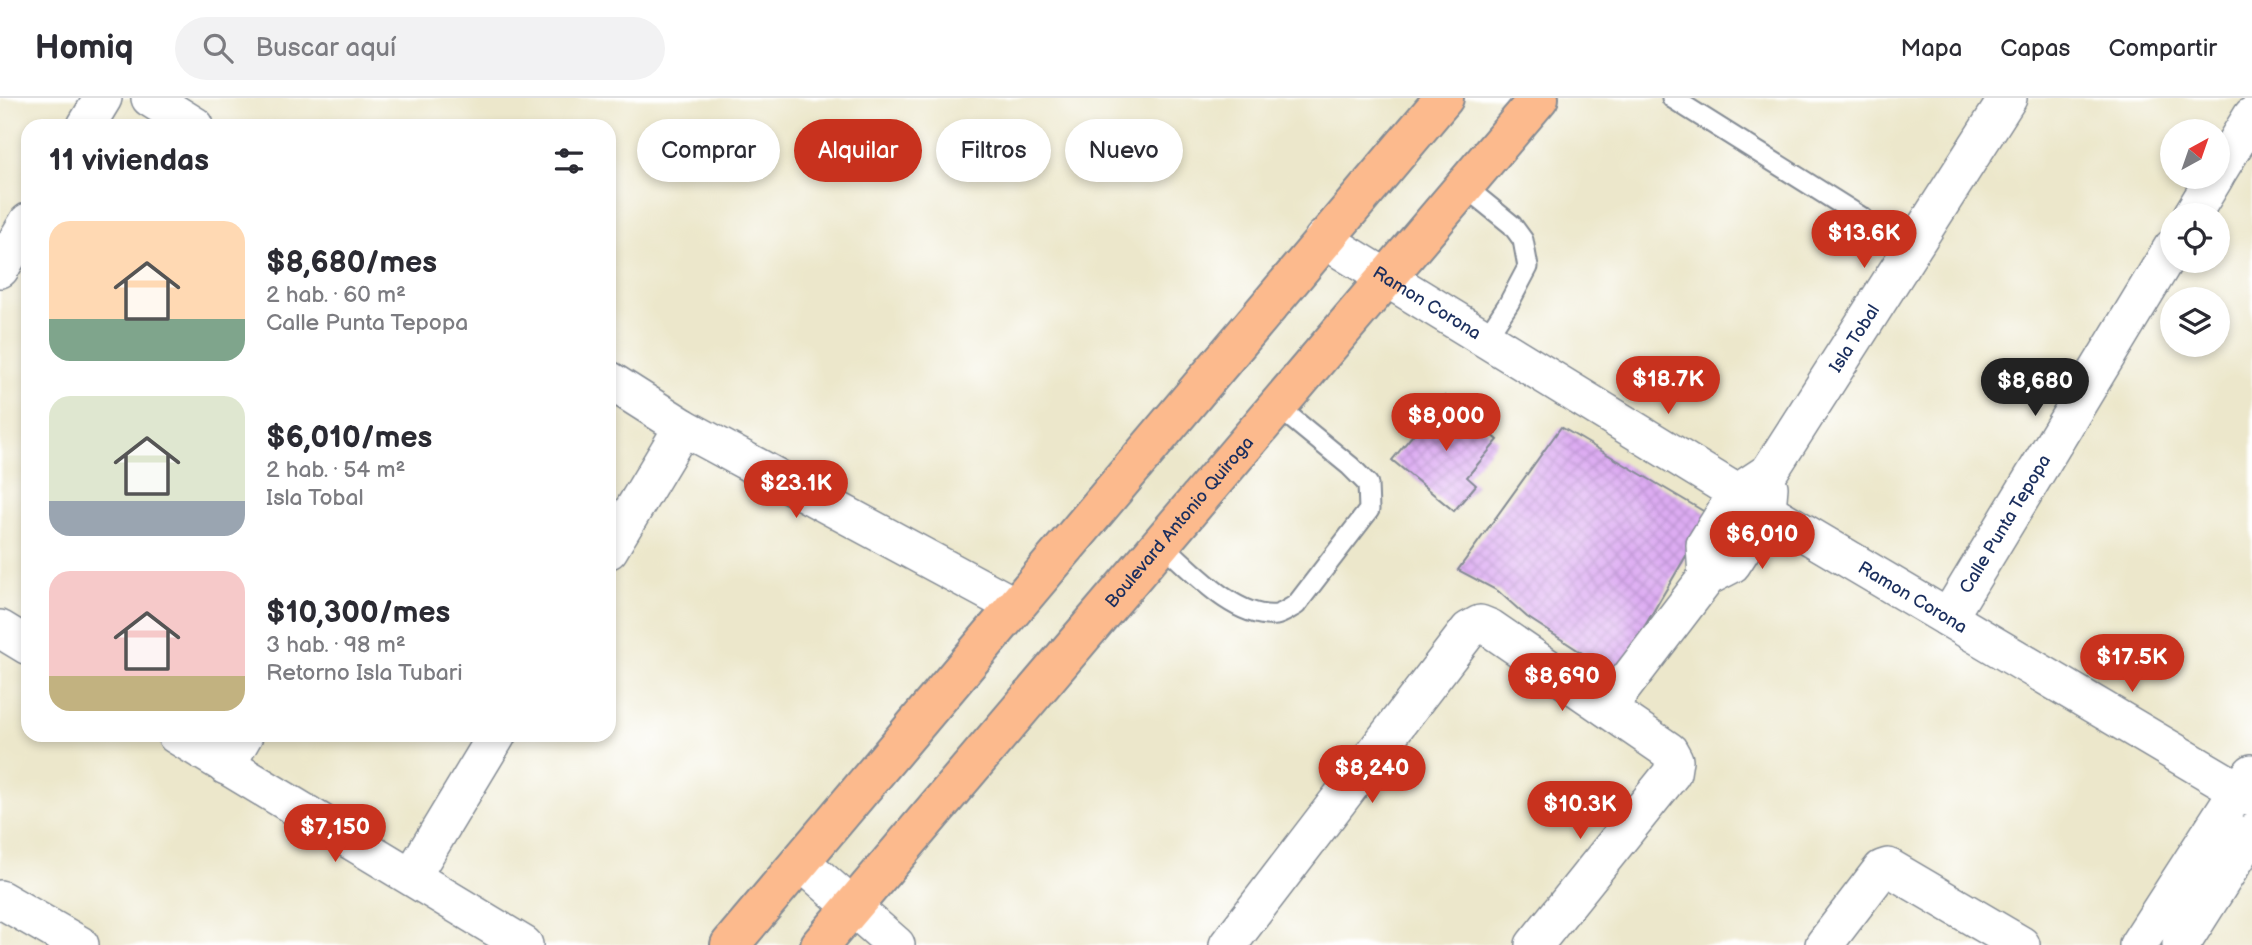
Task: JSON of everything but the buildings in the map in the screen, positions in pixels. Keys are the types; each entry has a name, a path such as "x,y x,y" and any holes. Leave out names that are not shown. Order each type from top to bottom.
{"main road":[{"path":"730,945 1444,98"},
{"name":"Boulevard Antonio Quiroga","path":"820,945 1539,98"}],"street":[{"path":"90,119 103,98"},
{"path":"150,98 184,119"},
{"name":"Isla Tobal","path":"1607,708 1707,577 1732,564 1752,501 1769,472 2008,98"},
{"path":"2230,152 2252,116"},
{"path":"0,269 21,234"},
{"name":"Ramon Corona","path":"1324,239 1948,618 2247,787"},
{"name":"Calle Punta Tepopa","path":"1948,618 2160,268"},
{"path":"616,384 683,427 1014,606"},
{"path":"616,538 683,427"},
{"path":"1228,945 1469,630 1480,624 1490,628 1669,751 1674,760 1672,773 1534,945"},
{"path":"0,629 21,642"},
{"path":"204,742 235,750 412,876 524,945"},
{"path":"412,876 493,742"},
{"path":"2138,945 2247,787"},
{"path":"2181,945 2252,833"},
{"path":"800,861 897,945"},
{"path":"1824,945 1882,869 1888,867 2021,945"},
{"path":"0,899 72,943"}],"lane":[{"path":"1672,98 1863,218"},
{"path":"1464,186 1512,225 1523,240 1528,267 1486,338"},
{"path":"1161,543 1232,604 1255,614 1279,615 1296,605 1369,510 1368,484 1277,406"}]}
